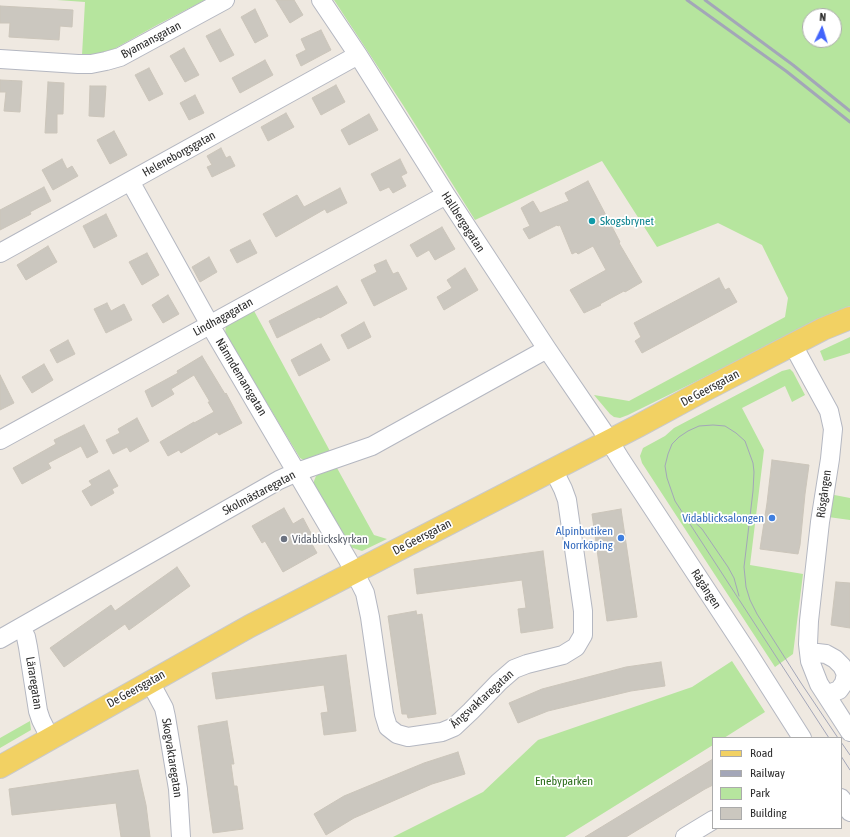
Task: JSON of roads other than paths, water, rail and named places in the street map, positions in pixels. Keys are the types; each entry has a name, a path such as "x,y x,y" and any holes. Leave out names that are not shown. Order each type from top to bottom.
{"main road":[{"name":"De Geersgatan","path":"0,767 250,626 823,329 850,318"}],"street":[{"name":"Byamansgatan","path":"0,59 78,64 91,64 106,61 120,57 225,0"},
{"name":"Hallbergagatan","path":"322,0 546,349 609,441"},
{"name":"Heleneborgsgatan","path":"0,253 358,55"},
{"name":"Nämndemansgatan","path":"130,182 210,325 354,572"},
{"name":"Lindhagagatan","path":"0,440 446,195"},
{"name":"Rösgången","path":"793,345 830,411 833,429 811,598 809,621 810,661 819,684 850,732"},
{"name":"Skolmästaregatan","path":"0,639 279,480 297,472 372,446 546,349"},
{"name":"Rågången","path":"609,441 801,737"},
{"name":"Ängsvaktaregatan","path":"354,572 367,602 384,714 388,726 397,734 408,737 442,732 454,727 514,669 527,664 563,655 576,647 583,635 583,611 567,500 553,469"},
{"name":"Läraregatan","path":"20,627 26,637 38,711 50,738"},
{"path":"809,652 826,654 835,659 842,666 846,674 844,683 839,690 826,695"},
{"name":"Skogvaktaregatan","path":"150,682 164,708 166,717 178,789 181,837"},
{"path":"842,800 850,812"},
{"path":"685,837 712,821"}],"tram line":[{"path":"828,737 675,501 667,478 665,466 668,454 672,444 679,437 699,426 725,426 745,441 753,463 754,472 744,567 746,587 750,600 757,614 837,737"},
{"path":"688,516 702,529 728,567 734,578 739,596"},
{"path":"842,743 850,755"},
{"path":"842,758 850,770"}],"railway":[{"path":"687,0 786,71 850,122"},
{"path":"705,0 793,65 850,111"}],"place":[{"name":"Skogsbrynet","path":"592,221"},
{"name":"Vidablicksalongen","path":"772,518"},
{"name":"Alpinbutiken Norrköping","path":"621,538"},
{"name":"Vidablickskyrkan","path":"284,539"}],"park label":[{"name":"Enebyparken","path":"564,781"}]}
